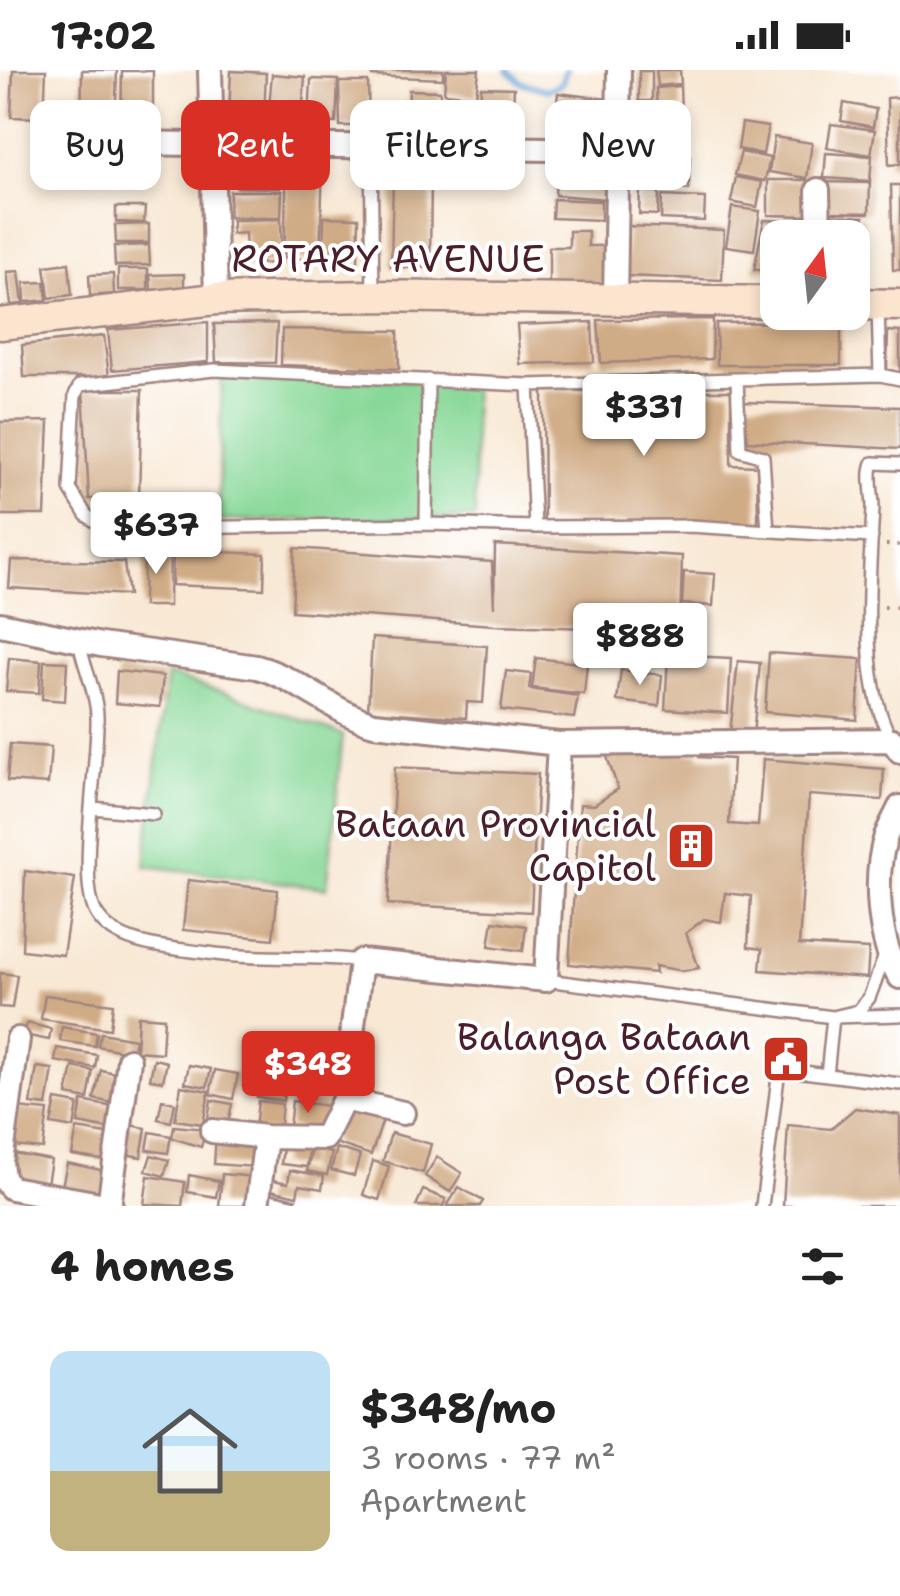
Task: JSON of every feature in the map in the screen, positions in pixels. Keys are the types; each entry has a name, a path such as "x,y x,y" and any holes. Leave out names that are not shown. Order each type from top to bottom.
{"main road":[{"name":"ROTARY AVENUE","path":"0,324 216,299 372,296 760,302"}],"street":[{"path":"210,70 211,100"},
{"path":"615,300 619,70"},
{"path":"213,190 216,299"},
{"path":"818,190 819,220"},
{"path":"0,624 79,641 257,666 288,678 358,720 374,724 558,744 896,745"},
{"path":"212,1131 325,1138 344,1099 361,962 546,980 558,744"},
{"path":"900,807 886,837 882,868 886,953 900,977"},
{"path":"18,1039 1,1162 10,1188 110,1206 129,1060"},
{"path":"344,1099 403,1113"},
{"path":"256,1206 266,1137"}],"lane":[{"path":"371,190 372,296"},
{"path":"877,304 880,375"},
{"path":"872,538 690,526 106,528 86,515 70,488 75,395 80,384 214,370 528,386 880,375 900,379"},
{"path":"426,524 428,380"},
{"path":"737,380 740,450 763,457 768,531"},
{"path":"528,386 536,527"},
{"path":"896,745 879,718 868,626 871,464 900,464"},
{"path":"79,641 98,712 87,886 97,915 124,938 212,954 325,956 361,962"},
{"path":"93,808 154,814"},
{"path":"832,1017 858,1012 870,998 886,953"},
{"path":"546,980 832,1017 900,1015"},
{"path":"827,1076 832,1017"},
{"path":"762,1206 778,1070 900,1084"}],"green space":[{"path":"222,373 473,383 475,518 218,521"},
{"path":"167,675 343,735 327,888 145,866"}],"building":[{"path":"13,70 46,70 45,100 30,100 30,118 11,117"},
{"path":"82,70 117,70 116,100 82,100"},
{"path":"373,70 443,70 443,79 372,76"},
{"path":"446,70 479,70 476,96 444,93"},
{"path":"656,70 680,70 681,84 658,86"},
{"path":"122,71 153,71 153,100 122,100"},
{"path":"231,71 266,73 265,100 230,100"},
{"path":"639,71 652,71 652,100 639,100"},
{"path":"272,74 305,77 303,100 270,100"},
{"path":"311,79 338,80 336,123 330,123 330,100 310,100"},
{"path":"339,82 368,82 368,100 350,100 350,126 340,126"},
{"path":"680,86 681,100 657,100 656,88"},
{"path":"481,87 514,88 513,100 480,100"},
{"path":"409,90 440,91 440,100 409,100"},
{"path":"558,93 608,99 608,100 557,100"},
{"path":"900,97 900,164 889,165 887,98"},
{"path":"844,103 876,109 873,127 841,121"},
{"path":"742,123 768,127 763,154 738,149"},
{"path":"831,124 875,130 871,155 827,148"},
{"path":"774,137 812,143 807,178 769,172"},
{"path":"741,152 770,158 765,181 735,175"},
{"path":"826,153 872,156 870,181 824,178"},
{"path":"736,177 762,182 757,207 731,202"},
{"path":"768,180 807,180 808,216 768,215"},
{"path":"827,182 870,183 869,213 826,212"},
{"path":"891,185 900,185 900,270 893,270"},
{"path":"286,190 322,190 320,260 284,258"},
{"path":"393,190 431,190 430,268 391,267"},
{"path":"555,190 607,190 606,199 555,195"},
{"path":"230,191 282,191 281,217 229,217"},
{"path":"640,191 659,192 658,215 639,214"},
{"path":"662,196 705,198 704,221 661,219"},
{"path":"553,199 601,201 601,220 552,218"},
{"path":"116,207 145,207 144,223 116,222"},
{"path":"732,207 760,211 754,250 726,246"},
{"path":"824,215 864,217 864,220 824,220"},
{"path":"324,217 359,218 358,263 323,262"},
{"path":"281,219 282,263 246,264 245,233 232,234 232,220"},
{"path":"149,224 149,243 116,243 115,225"},
{"path":"627,226 724,230 722,280 625,276"},
{"path":"569,231 588,231 588,246 605,246 605,284 549,285 549,247 569,247"},
{"path":"760,240 760,270 754,270"},
{"path":"149,245 150,265 115,266 114,246"},
{"path":"69,263 72,295 49,298 45,266"},
{"path":"118,269 148,269 148,290 118,290"},
{"path":"19,271 23,304 11,305 7,272"},
{"path":"113,274 114,294 90,296 89,275"},
{"path":"184,274 184,289 151,290 150,275"},
{"path":"45,282 47,300 25,302 24,283"},
{"path":"713,319 712,359 601,363 598,320"},
{"path":"208,322 208,362 112,370 108,330"},
{"path":"592,322 594,362 520,364 517,325"},
{"path":"277,323 275,363 216,362 214,324"},
{"path":"716,323 760,323 760,330 841,330 841,365 717,365"},
{"path":"282,329 398,331 399,369 281,365"},
{"path":"888,331 900,332 900,373 887,369"},
{"path":"104,336 109,377 24,377 22,345"},
{"path":"83,390 142,390 139,498 89,499"},
{"path":"543,391 731,391 731,465 757,466 758,523 544,522"},
{"path":"742,402 900,407 900,449 748,441"},
{"path":"49,421 45,515 0,515 0,422"},
{"path":"495,545 682,556 680,631 494,625 292,611 295,548 492,562 494,607"},
{"path":"144,547 170,547 169,606 143,606"},
{"path":"173,550 265,554 264,589 172,585"},
{"path":"11,560 124,562 128,595 9,588"},
{"path":"684,572 715,574 713,606 682,604"},
{"path":"372,638 487,646 483,703 467,702 466,718 368,711"},
{"path":"769,653 861,659 857,720 765,712"},
{"path":"668,655 731,658 728,713 665,709"},
{"path":"9,658 41,661 39,693 6,691"},
{"path":"536,658 587,664 584,694 532,688"},
{"path":"44,661 67,662 65,701 42,699"},
{"path":"738,661 760,663 753,735 730,733"},
{"path":"621,670 662,675 659,706 617,701"},
{"path":"117,671 163,676 160,707 115,703"},
{"path":"506,671 531,674 529,689 578,696 574,718 501,710"},
{"path":"10,744 51,747 48,784 7,781"},
{"name":"Bataan Provincial Capitol","path":"605,751 698,753 699,757 733,759 729,824 758,826 763,759 884,769 882,800 809,795 799,945 869,949 867,978 760,970 762,949 748,947 751,896 725,893 721,922 704,919 686,933 699,968 683,971 655,966 656,973 569,964 580,804 594,805 618,789"},
{"path":"395,767 538,774 531,912 388,904"},
{"path":"25,871 75,878 63,955 22,950"},
{"path":"188,880 278,890 273,939 183,930"},
{"path":"493,921 526,926 523,951 489,946"},
{"path":"0,973 17,975 12,1008 0,1007"},
{"path":"45,995 113,1004 110,1029 41,1019"},
{"path":"138,1016 164,1018 162,1053 136,1051"},
{"path":"27,1023 51,1029 49,1040 24,1035"},
{"path":"62,1027 97,1033 95,1046 60,1041"},
{"path":"101,1033 135,1039 132,1053 98,1046"},
{"path":"57,1048 97,1055 95,1068 55,1061"},
{"path":"154,1059 167,1062 163,1081 150,1079"},
{"path":"189,1065 211,1069 207,1087 185,1083"},
{"path":"37,1067 53,1069 47,1106 31,1104"},
{"path":"73,1067 93,1071 88,1099 67,1095"},
{"path":"101,1070 124,1075 117,1104 94,1099"},
{"path":"215,1070 238,1074 233,1099 210,1094"},
{"path":"260,1084 284,1087 283,1101 257,1097"},
{"path":"181,1086 209,1091 203,1124 175,1120"},
{"path":"56,1100 78,1104 74,1128 51,1124"},
{"path":"162,1100 175,1103 171,1122 158,1119"},
{"path":"211,1100 232,1104 228,1123 208,1118"},
{"path":"82,1101 114,1107 110,1129 78,1123"},
{"path":"258,1101 282,1104 279,1133 255,1130"},
{"path":"292,1101 328,1106 324,1131 289,1127"},
{"path":"345,1104 384,1117 371,1155 332,1142"},
{"path":"17,1108 48,1111 43,1149 13,1146"},
{"path":"855,1108 900,1115 900,1206 783,1206 788,1125 831,1129"},
{"path":"125,1124 146,1128 141,1157 119,1153"},
{"path":"174,1126 206,1129 201,1147 172,1138"},
{"path":"77,1129 113,1135 108,1161 72,1155"},
{"path":"150,1132 171,1136 168,1153 147,1150"},
{"path":"391,1133 431,1144 423,1173 383,1161"},
{"path":"216,1135 258,1138 256,1167 214,1164"},
{"path":"284,1140 310,1142 307,1167 281,1164"},
{"path":"337,1148 360,1155 354,1176 331,1170"},
{"path":"312,1149 332,1153 327,1175 307,1171"},
{"path":"13,1153 51,1160 46,1190 7,1183"},
{"path":"151,1155 169,1160 164,1176 146,1171"},
{"path":"437,1157 462,1173 450,1192 425,1176"},
{"path":"373,1161 389,1166 379,1200 363,1195"},
{"path":"67,1163 110,1172 104,1200 61,1191"},
{"path":"290,1170 324,1176 322,1189 299,1185 297,1196 266,1189 268,1179 288,1183"},
{"path":"222,1174 255,1177 253,1206 219,1206"},
{"path":"189,1175 219,1181 216,1197 187,1192"},
{"path":"148,1176 185,1182 182,1206 144,1204"},
{"path":"459,1187 483,1201 480,1206 447,1206"},
{"path":"423,1190 446,1199 443,1206 416,1206"},
{"path":"265,1192 296,1199 295,1206 262,1206"}],"waterway":[{"path":"508,70 520,82 547,90 561,84 566,70"}],"place":[{"name":"Bataan Provincial Capitol","path":"691,846"},
{"name":"Balanga Bataan Post Office","path":"786,1059"}]}
